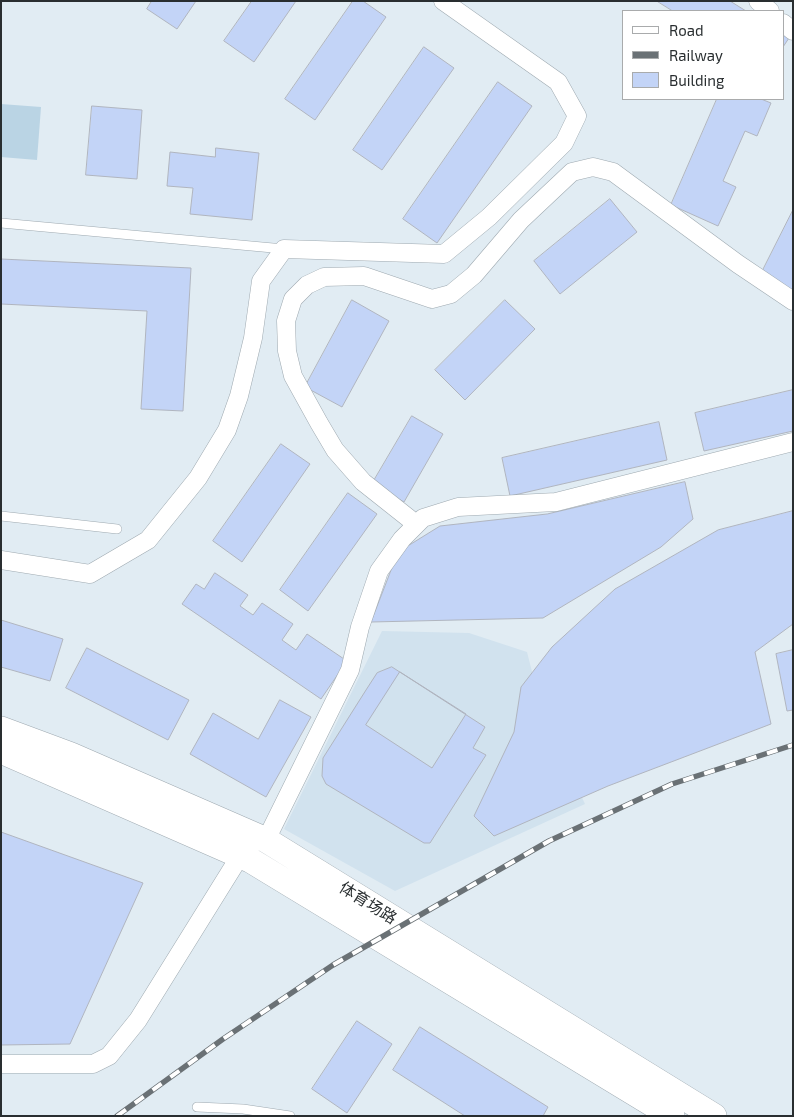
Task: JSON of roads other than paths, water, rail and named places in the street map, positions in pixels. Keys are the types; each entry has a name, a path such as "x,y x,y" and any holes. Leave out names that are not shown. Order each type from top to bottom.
{"main road":[{"name":"体育场路","path":"1,729 71,755 266,840 714,1116"},
{"name":"体育场路","path":"1,751 240,856 672,1116"}],"street":[{"path":"1,560 90,574 148,540 198,478 227,430 239,396 253,338 262,281 284,249 444,254 489,217 564,143 577,116 558,82 443,1"},
{"path":"758,1 769,10"},
{"path":"416,524 363,482 335,450 293,376 288,351 286,321 293,299 307,285 324,277 364,276 432,299 451,294 474,275 521,220 572,172 593,167 613,172 738,264 793,301"},
{"path":"266,840 350,670 360,627 379,571 402,538 423,518 458,507 556,502 793,442"},
{"path":"1,1064 93,1064 109,1056 138,1020 240,856"}],"lane":[{"path":"1,223 284,249"},
{"path":"1,516 117,529"},
{"path":"197,1106 243,1109 290,1116"}],"railway":[{"path":"117,1116 223,1039 333,965 549,841 672,784 793,745"}]}
